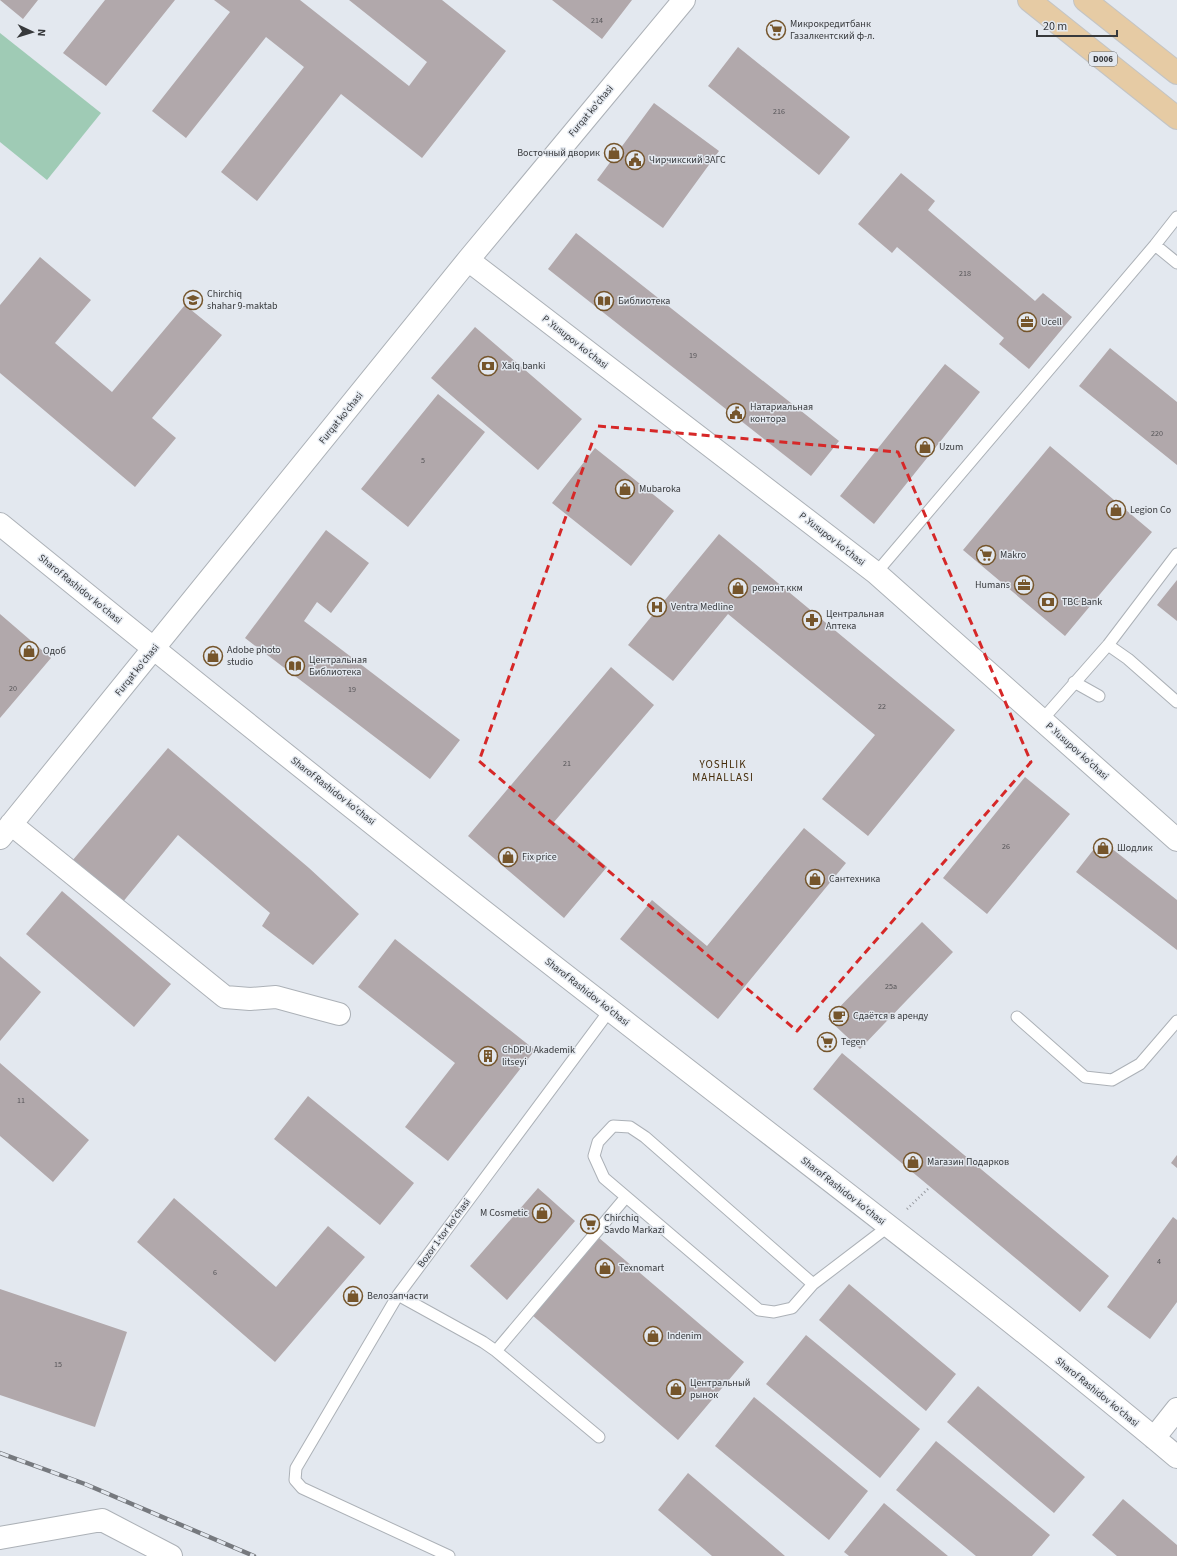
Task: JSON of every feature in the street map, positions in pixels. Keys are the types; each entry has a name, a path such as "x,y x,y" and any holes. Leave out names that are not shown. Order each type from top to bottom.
{"main road":[{"name":"D006","path":"1029,0 1177,118"},
{"path":"1085,0 1177,73"}],"street":[{"name":"Furqat ko'chasi","path":"6,831 468,260 684,0"},
{"name":"P .Yusupov ko'chasi","path":"468,260 876,573 1177,840"},
{"name":"Sharof Rashidov ko'chasi","path":"0,524 154,649 610,1010 889,1226 1177,1457"},
{"path":"6,831 225,997 250,999 276,997 339,1014"},
{"path":"1154,1438 1177,1409"},
{"path":"0,1538 102,1520 171,1556"}],"lane":[{"path":"876,573 1155,246 1177,217"},
{"path":"1155,246 1177,263"},
{"path":"1042,720 1108,644 1177,554"},
{"path":"1108,644 1128,659 1177,702"},
{"path":"1074,682 1100,696"},
{"name":"Bozor 1-tor ko‘chasi","path":"449,1556 302,1488 295,1480 296,1468 398,1295 610,1010"},
{"path":"1017,1017 1085,1077 1112,1080 1140,1064 1177,1021"},
{"path":"813,1284 645,1137 630,1127 613,1126 598,1142 594,1156 604,1178 759,1310 774,1312 792,1308 813,1284 889,1226"},
{"path":"496,1351 626,1197"},
{"path":"398,1295 483,1342 496,1351 599,1436"}],"path":[{"path":"889,1226 930,1187"}],"highlighted area":[{"path":"598,426 898,452 1031,762 797,1031 479,761"}],"green space":[{"path":"0,33 101,113 47,180 0,142"}],"building":[{"path":"0,0 38,0 23,19"},
{"path":"105,0 175,0 106,86 63,53"},
{"path":"214,0 300,0 409,86 427,62 349,0 442,0 506,51 422,158 341,94 257,201 221,172 304,67 266,37 186,138 152,111 230,12"},
{"path":"552,0 632,0 602,39"},
{"path":"738,47 850,137 819,175 708,86"},
{"path":"654,103 719,151 663,228 597,180"},
{"path":"901,173 935,201 928,210 1035,301 1043,293 1072,317 1029,369 999,344 1004,338 897,247 892,253 858,224"},
{"path":"576,233 839,441 811,476 548,269"},
{"path":"40,257 91,300 55,343 112,392 185,305 222,335 152,418 176,438 135,487 0,373 0,305"},
{"path":"475,327 582,419 538,470 431,378"},
{"path":"1110,348 1177,402 1177,465 1079,386"},
{"path":"945,364 980,392 874,524 840,496"},
{"path":"438,394 485,432 408,527 361,489"},
{"path":"1050,446 1152,532 1065,636 963,550"},
{"path":"595,448 674,511 631,566 552,503"},
{"path":"326,530 369,563 331,613 317,602 304,621 460,740 430,779 245,638"},
{"path":"719,534 955,730 868,836 822,799 875,735 728,614 673,681 628,645"},
{"path":"1177,580 1177,621 1157,605"},
{"path":"0,614 51,658 0,718"},
{"path":"611,667 654,705 554,822 607,867 564,918 468,836"},
{"path":"168,748 309,868 359,914 313,965 262,926 270,913 178,835 122,903 72,861"},
{"path":"1025,777 1070,814 987,914 943,878"},
{"path":"804,828 846,863 718,1019 620,939 652,900 707,946"},
{"path":"1101,840 1177,900 1177,950 1076,872"},
{"path":"62,891 171,984 134,1027 26,934"},
{"path":"922,922 953,952 860,1049 828,1019"},
{"name":"ChDPU Akademik litseyi","path":"395,939 535,1050 448,1161 405,1127 455,1063 358,987"},
{"path":"0,956 41,992 0,1041"},
{"path":"842,1053 1109,1276 1080,1312 813,1089"},
{"path":"0,1063 89,1140 53,1182 0,1136"},
{"path":"308,1096 414,1183 380,1225 274,1139"},
{"path":"1177,1155 1177,1168 1171,1163"},
{"path":"538,1188 575,1221 507,1300 470,1266"},
{"path":"174,1198 276,1287 328,1226 365,1257 275,1362 137,1242"},
{"path":"1173,1217 1177,1220 1177,1302 1150,1339 1107,1307"},
{"path":"598,1237 744,1362 678,1440 532,1315"},
{"path":"849,1284 956,1374 926,1411 819,1320"},
{"path":"0,1289 127,1332 95,1427 0,1395"},
{"path":"806,1335 920,1429 880,1478 766,1384"},
{"path":"978,1386 1085,1477 1054,1513 947,1422"},
{"path":"754,1397 868,1491 829,1540 715,1446"},
{"path":"936,1441 1050,1535 1032,1556 976,1556 896,1490"},
{"path":"688,1473 785,1556 712,1556 658,1510"},
{"path":"1123,1499 1177,1545 1177,1556 1117,1556 1092,1535"},
{"path":"884,1503 948,1556 849,1556 844,1552"}],"railway":[{"path":"0,1453 85,1484 254,1556"}],"place":[{"name":"Микрокредитбанк Газалкентский ф-л.","path":"776,30"},
{"name":"Восточный дворик","path":"614,153"},
{"name":"Чирчикский ЗАГС","path":"635,160"},
{"name":"Chirchiq shahar 9-maktab","path":"193,300"},
{"name":"Библиотека","path":"604,301"},
{"name":"Ucell","path":"1027,322"},
{"name":"Xalq banki","path":"488,366"},
{"name":"Натариальная контора","path":"736,413"},
{"name":"Uzum","path":"925,447"},
{"name":"Mubaroka","path":"625,489"},
{"name":"Legion Co","path":"1116,510"},
{"name":"Makro","path":"986,555"},
{"name":"Humans","path":"1024,585"},
{"name":"ремонт ккм","path":"738,588"},
{"name":"TBC Bank","path":"1048,602"},
{"name":"Ventra Medline","path":"657,607"},
{"name":"Центральная Аптека","path":"812,620"},
{"name":"Одоб","path":"29,651"},
{"name":"Adobe photo studio","path":"213,656"},
{"name":"Центральная Библиотека","path":"295,666"},
{"name":"Шодлик","path":"1103,848"},
{"name":"Fix price","path":"508,857"},
{"name":"Сантехника","path":"815,879"},
{"name":"Сдаётся в аренду","path":"839,1016"},
{"name":"Tegen","path":"827,1042"},
{"name":"ChDPU Akademik litseyi","path":"488,1056"},
{"name":"Магазин Подарков","path":"913,1162"},
{"name":"M Cosmetic","path":"542,1213"},
{"name":"Chirchiq Savdo Markazi","path":"590,1224"},
{"name":"Texnomart","path":"605,1268"},
{"name":"Велозапчасти","path":"353,1296"},
{"name":"Indenim","path":"653,1336"},
{"name":"Центральный рынок","path":"676,1389"}],"district":[{"name":"YOSHLIK MAHALLASI","path":"723,770"}]}
